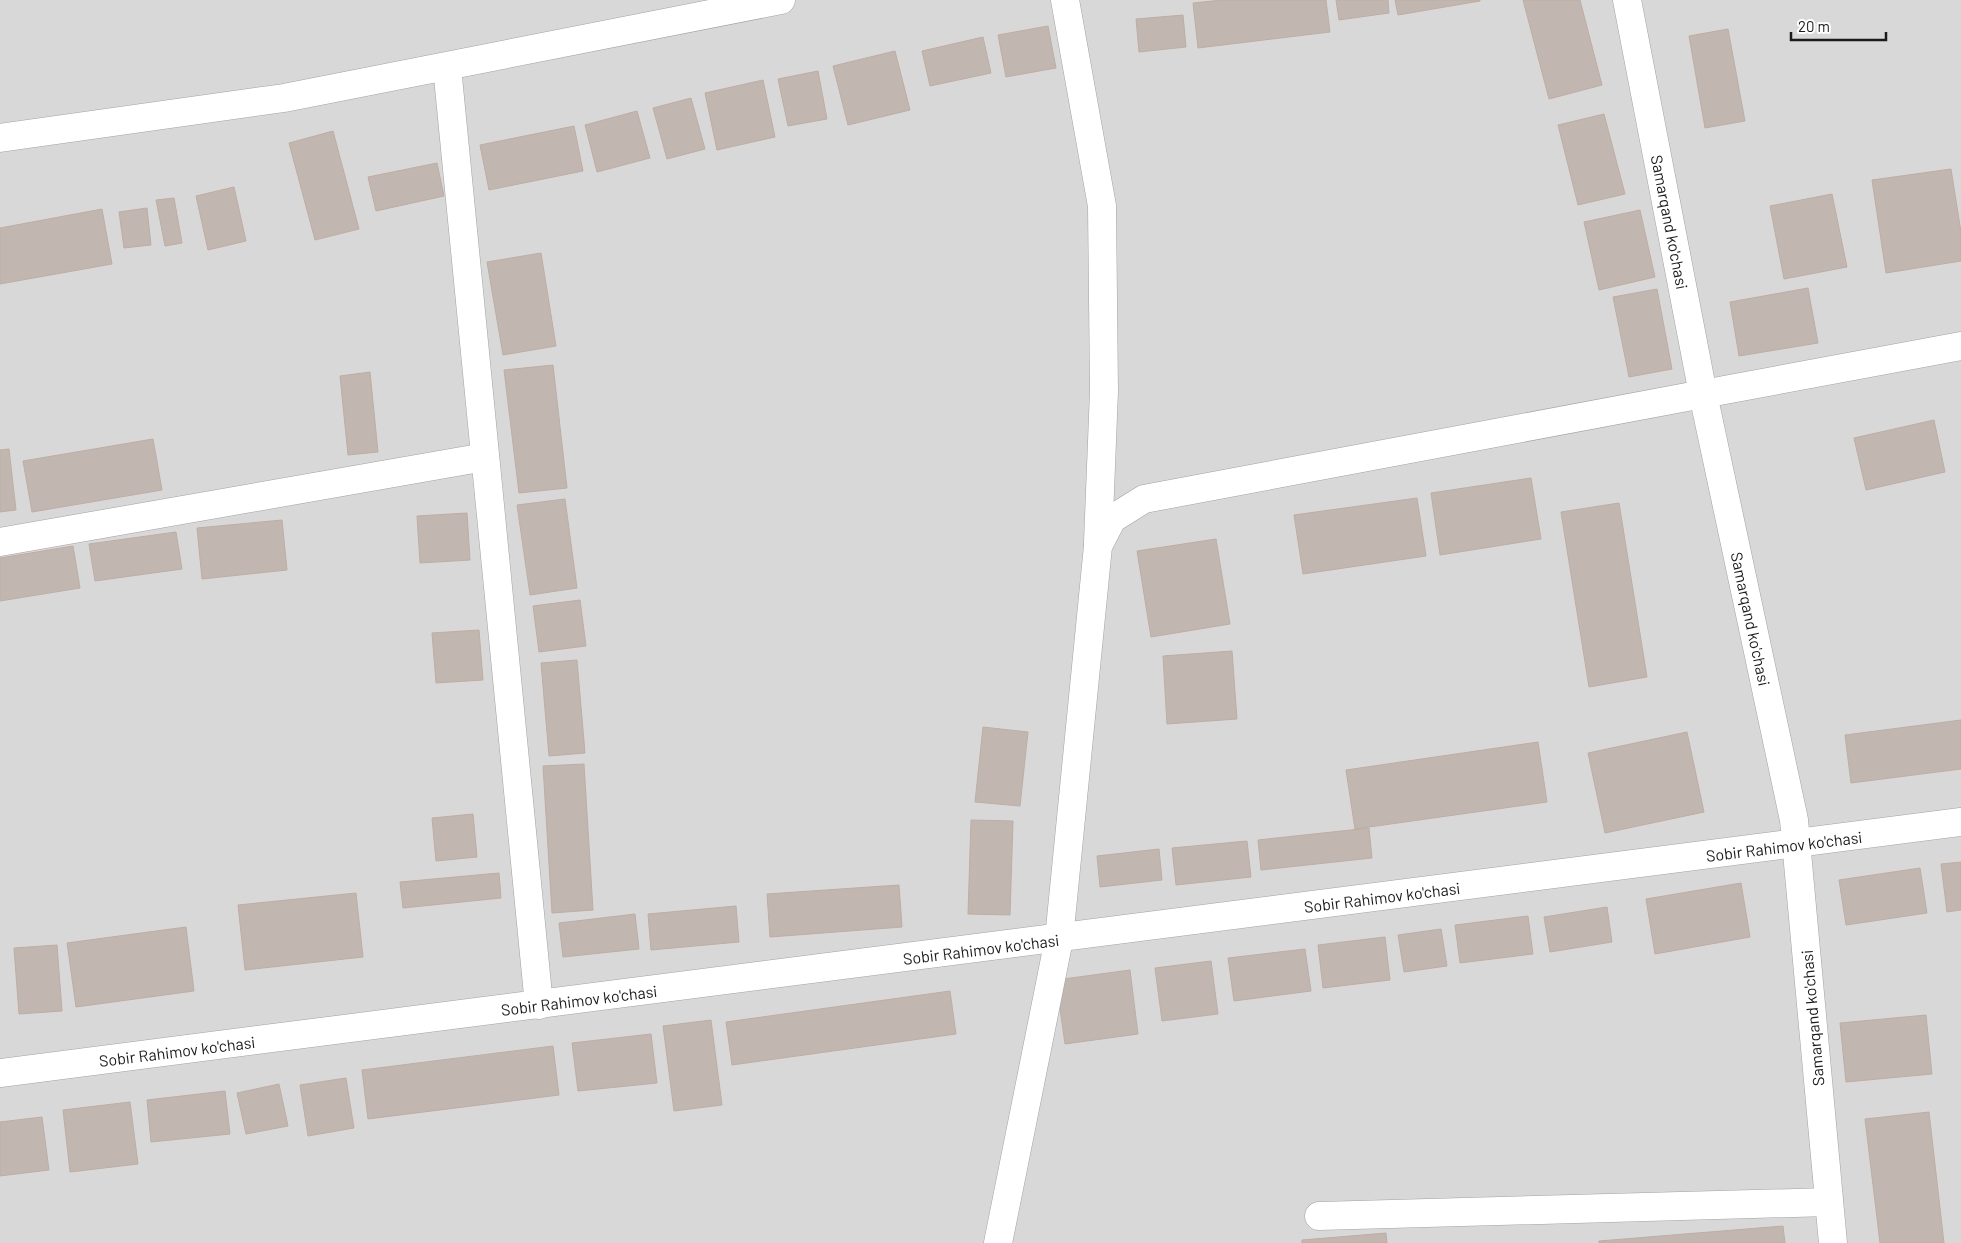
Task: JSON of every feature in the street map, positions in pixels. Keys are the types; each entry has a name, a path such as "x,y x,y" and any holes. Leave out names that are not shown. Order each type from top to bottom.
{"street":[{"path":"0,138 284,98 781,0"},
{"path":"998,1243 1059,939 1098,546 1104,391 1102,206 1065,0"},
{"name":"Samarqand ko'chasi","path":"1627,0 1703,394 1794,820 1833,1243"},
{"path":"447,67 539,1005"},
{"path":"1098,546 1112,519 1144,499 1961,346"},
{"path":"0,542 485,457"},
{"name":"Sobir Rahimov ko'chasi","path":"0,1073 1059,939 1961,822"},
{"path":"1319,1216 1829,1202"}],"shaded area":[{"path":"0,0 1961,0 1961,1243 0,1243"}],"building":[{"path":"1222,0 1326,0 1330,32 1198,48 1193,3"},
{"path":"1336,0 1388,0 1389,13 1339,20"},
{"path":"1395,0 1480,0 1480,1 1398,15"},
{"path":"1523,0 1580,0 1602,85 1549,99"},
{"path":"1183,15 1186,47 1139,52 1136,19"},
{"path":"1048,26 1056,68 1006,77 998,35"},
{"path":"1728,29 1745,121 1705,128 1689,36"},
{"path":"983,37 991,73 930,86 922,51"},
{"path":"895,51 910,110 848,125 833,66"},
{"path":"818,71 827,119 788,126 778,79"},
{"path":"763,80 775,137 717,150 705,93"},
{"path":"691,98 705,149 667,159 653,108"},
{"path":"637,111 650,158 597,172 585,125"},
{"path":"1604,114 1625,194 1578,205 1558,125"},
{"path":"574,126 583,171 489,190 480,145"},
{"path":"333,131 359,229 315,240 289,143"},
{"path":"437,163 444,196 376,211 368,177"},
{"path":"1951,169 1961,232 1961,261 1886,273 1872,180"},
{"path":"234,187 246,241 208,250 196,196"},
{"path":"1832,194 1847,267 1784,279 1770,206"},
{"path":"174,198 182,243 165,246 156,200"},
{"path":"147,208 151,245 124,248 119,212"},
{"path":"102,209 112,264 0,284 0,228"},
{"path":"1640,210 1655,277 1599,290 1584,222"},
{"path":"541,253 556,346 503,355 487,262"},
{"path":"1808,288 1818,343 1739,356 1730,302"},
{"path":"1657,289 1672,369 1629,377 1613,297"},
{"path":"553,365 567,488 519,493 504,370"},
{"path":"370,372 378,452 348,455 340,376"},
{"path":"1934,420 1945,472 1866,490 1854,438"},
{"path":"153,439 162,490 32,512 23,461"},
{"path":"9,449 16,510 0,512 0,450"},
{"path":"1531,478 1541,539 1440,555 1431,493"},
{"path":"1417,498 1426,556 1303,574 1294,515"},
{"path":"565,499 577,588 530,595 517,505"},
{"path":"1619,503 1647,677 1589,687 1561,512"},
{"path":"467,513 470,560 420,563 417,516"},
{"path":"282,520 287,570 202,579 197,528"},
{"path":"176,532 182,569 95,581 89,544"},
{"path":"1216,539 1230,624 1151,637 1137,551"},
{"path":"73,546 80,588 0,601 0,558"},
{"path":"580,600 586,646 539,652 533,606"},
{"path":"479,630 483,680 436,683 432,633"},
{"path":"1232,651 1237,719 1167,724 1163,656"},
{"path":"577,660 585,753 549,756 541,663"},
{"path":"1961,720 1961,769 1851,783 1845,735"},
{"path":"983,727 1028,732 1020,806 975,802"},
{"path":"1687,732 1704,812 1605,833 1588,753"},
{"path":"1538,742 1547,802 1355,829 1346,770"},
{"path":"584,764 593,910 552,913 543,766"},
{"path":"473,814 477,857 436,861 432,818"},
{"path":"971,820 1013,821 1010,915 968,914"},
{"path":"1369,828 1372,858 1261,870 1258,840"},
{"path":"1247,841 1251,877 1176,885 1172,848"},
{"path":"1159,849 1162,880 1100,887 1097,856"},
{"path":"1961,862 1961,910 1947,912 1941,864"},
{"path":"1920,868 1927,913 1846,925 1839,880"},
{"path":"499,873 501,898 403,908 400,882"},
{"path":"1741,883 1750,937 1655,954 1646,899"},
{"path":"899,885 902,927 770,937 767,894"},
{"path":"356,893 363,957 245,970 238,905"},
{"path":"736,906 739,942 651,950 648,914"},
{"path":"1607,907 1612,942 1550,952 1544,917"},
{"path":"635,914 639,949 563,957 559,923"},
{"path":"1528,916 1533,954 1460,963 1455,925"},
{"path":"186,927 194,991 76,1007 67,943"},
{"path":"1441,929 1447,966 1404,972 1398,935"},
{"path":"1385,937 1390,980 1323,988 1318,945"},
{"path":"57,945 62,1011 19,1014 14,948"},
{"path":"1305,949 1311,991 1234,1001 1228,958"},
{"path":"1211,961 1218,1014 1162,1021 1155,968"},
{"path":"1130,970 1138,1034 1065,1044 1056,980"},
{"path":"950,991 956,1034 732,1065 726,1022"},
{"path":"1926,1015 1932,1074 1846,1082 1840,1023"},
{"path":"711,1020 722,1105 674,1111 663,1026"},
{"path":"651,1034 657,1083 578,1091 572,1043"},
{"path":"553,1046 559,1095 368,1119 362,1070"},
{"path":"346,1078 354,1128 308,1136 300,1085"},
{"path":"279,1084 288,1126 246,1134 237,1093"},
{"path":"225,1091 230,1134 151,1142 147,1100"},
{"path":"130,1102 138,1164 70,1172 63,1110"},
{"path":"1929,1112 1944,1243 1880,1243 1865,1119"},
{"path":"42,1117 49,1170 0,1176 0,1122"},
{"path":"1783,1226 1785,1243 1599,1243 1599,1241"},
{"path":"1386,1233 1387,1243 1302,1243 1302,1240"}]}
